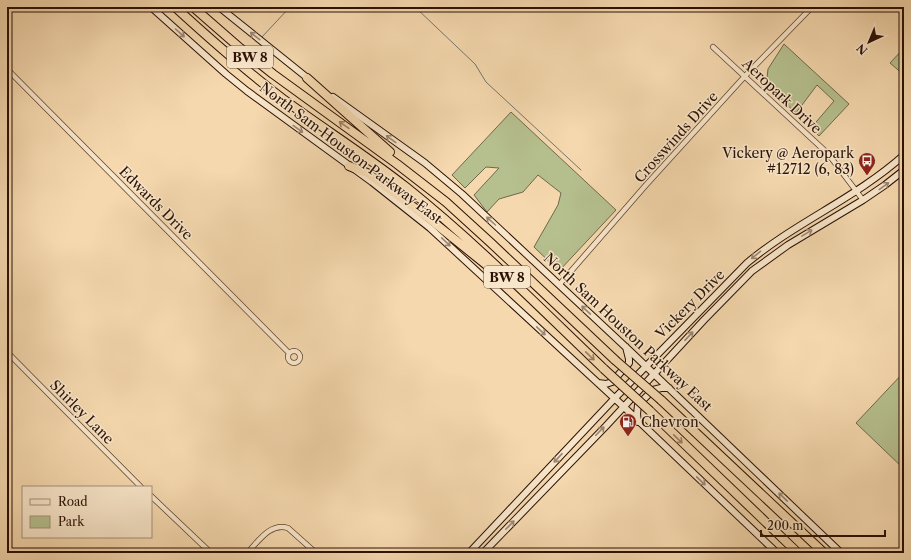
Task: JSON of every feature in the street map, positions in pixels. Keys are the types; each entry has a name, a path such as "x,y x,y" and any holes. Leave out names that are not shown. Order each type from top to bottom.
{"highway":[{"path":"170,7 225,52"},
{"name":"North Sam Houston Parkway East","path":"175,7 225,52 285,100 376,165 411,192 458,232 798,553"},
{"name":"North Sam Houston Parkway East","path":"194,7 272,74 432,190 492,243 615,360 824,553"},
{"path":"307,78 432,190"},
{"path":"349,166 367,173 428,217 541,309"},
{"path":"739,473 830,553"}],"main road":[{"name":"North Sam Houston Parkway East","path":"151,7 226,74 430,228 624,407 777,553"},
{"name":"North Sam Houston Parkway East","path":"219,7 307,78 425,163 498,226 841,553"},
{"name":"Vickery Drive","path":"469,553 645,366 747,263 760,252 810,219 868,184 904,155"},
{"name":"Vickery Drive","path":"483,553 624,407 704,320 752,271 788,244 863,200 904,170"},
{"path":"784,237 788,244"},
{"path":"697,313 704,320"},
{"path":"598,383 606,384 612,382 629,363 626,347"},
{"path":"638,422 638,405 653,390 669,388"},
{"path":"525,493 534,501"},
{"path":"482,538 490,545"}],"street":[{"name":"Crosswinds Drive","path":"559,285 646,185 745,76 812,7"},
{"name":"Aeropark Drive","path":"713,47 824,150 863,200"},
{"name":"Edwards Drive","path":"7,69 289,353"},
{"name":"Shirley Lane","path":"7,352 141,486"},
{"path":"152,497 211,553"},
{"path":"247,553 273,528 283,526 288,528 316,553"}],"green space":[{"path":"784,44 849,104 819,136 811,128 834,101 817,85 796,113 766,86 768,69"},
{"path":"904,48 904,75 890,63"},
{"path":"511,112 616,210 559,271 534,247 558,205 561,193 538,175 523,192 499,199 487,212 474,195 499,168 486,167 465,188 452,175"},
{"path":"904,372 904,469 856,423"}],"waterway":[{"path":"262,37 290,7"},
{"path":"415,7 475,64 486,82 581,170"}],"place":[{"name":"Vickery @ Aeropark #12712 (6, 83)","path":"867,176"},
{"name":"Chevron","path":"628,437"}]}
